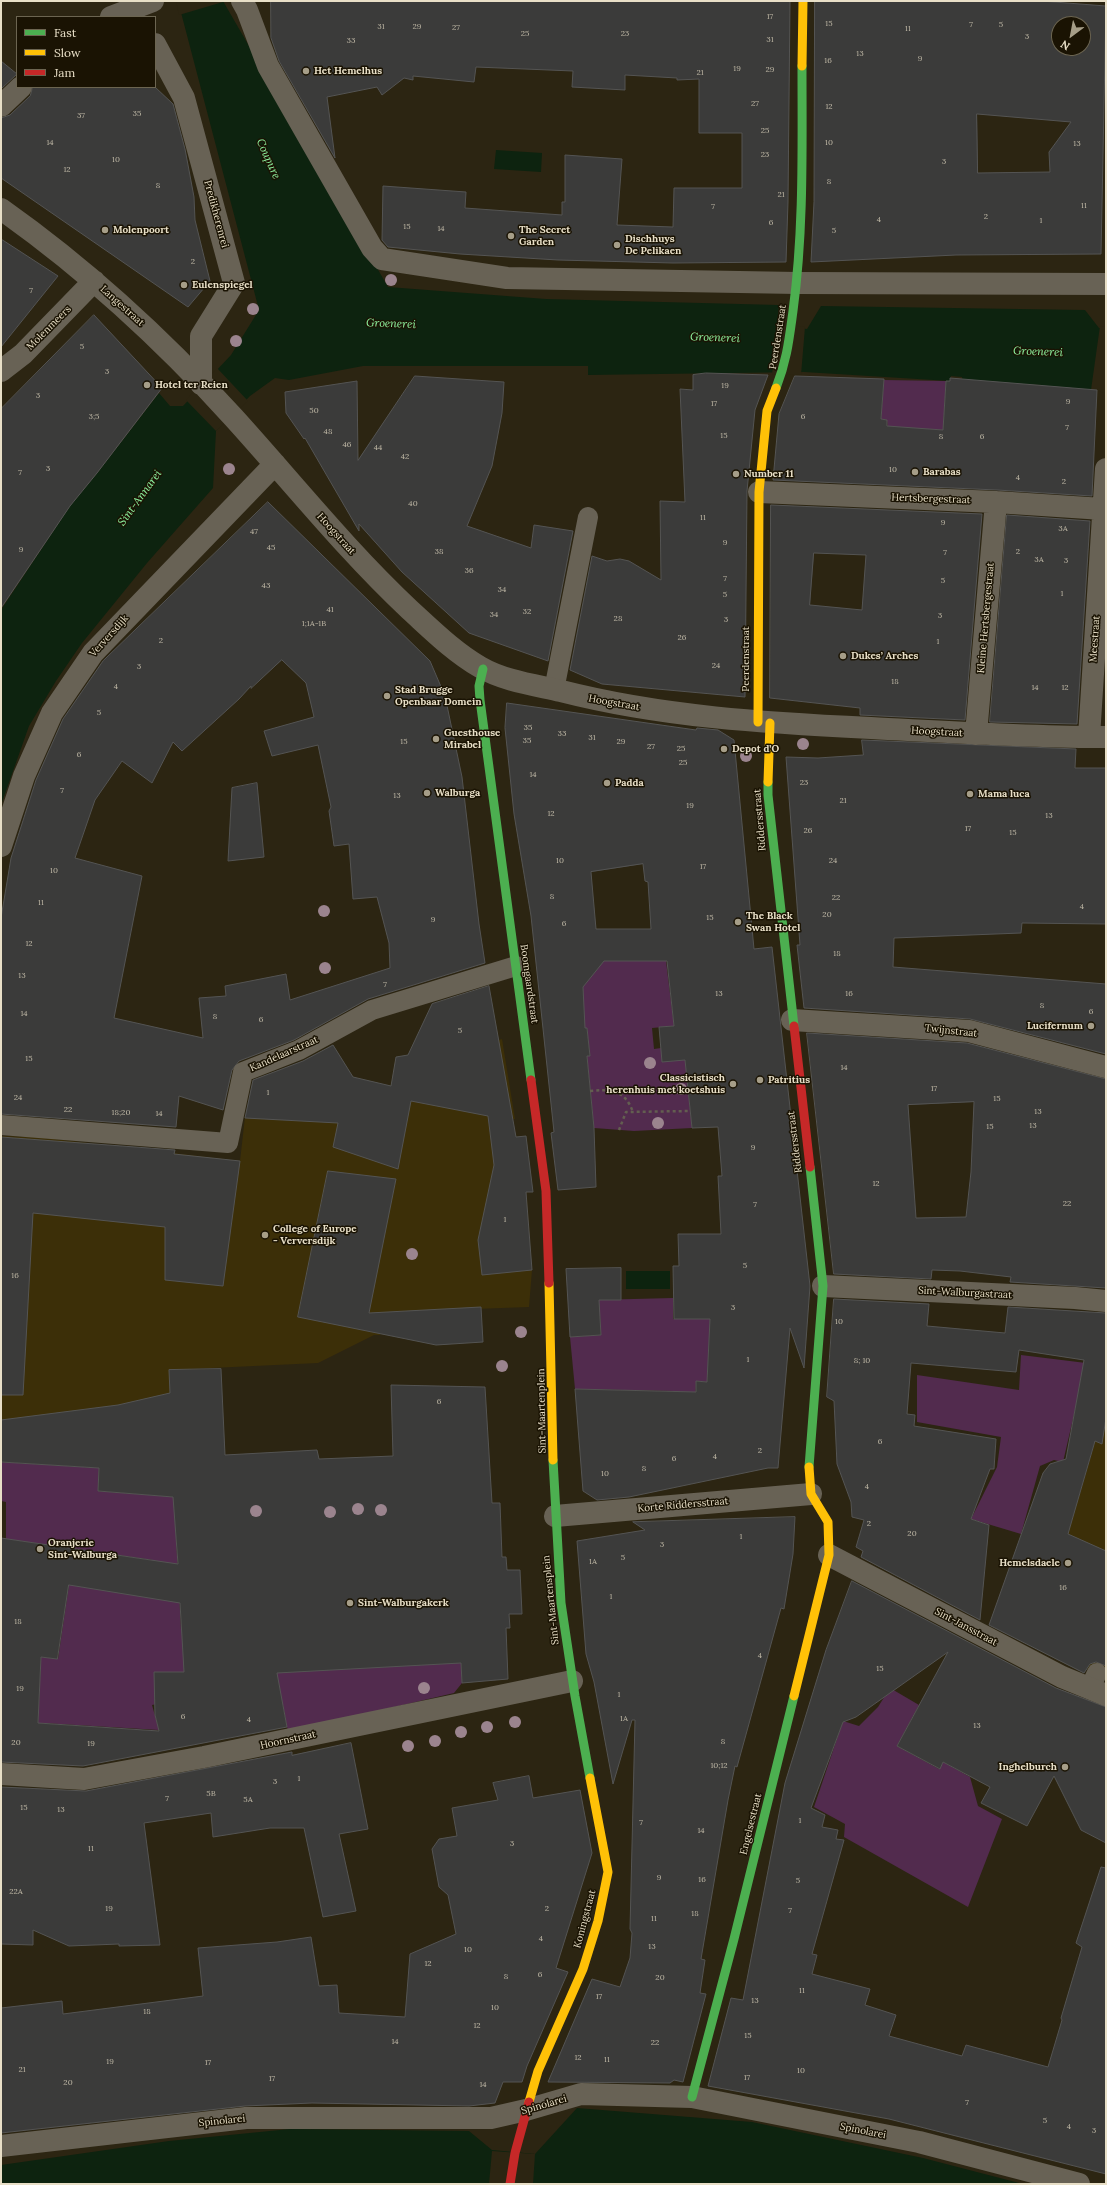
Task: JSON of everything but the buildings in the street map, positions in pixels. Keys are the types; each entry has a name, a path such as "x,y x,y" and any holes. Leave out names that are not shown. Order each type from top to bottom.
{"street":[{"path":"242,1 247,10 268,66 372,248 382,259 507,278 798,283 1106,284"},
{"name":"Peerdenstraat","path":"764,722 757,703 759,492 767,411 783,375 798,283 801,202 804,1"},
{"path":"114,16 140,6"},
{"name":"Predikherenrei","path":"156,46 184,98 234,283 202,336 201,384"},
{"path":"1,106 20,88"},
{"name":"Langestraat","path":"1,209 94,281 143,326 232,416"},
{"name":"Molenmeers","path":"1,371 23,354 94,281"},
{"name":"Hoogstraat","path":"232,416 336,535 391,592 455,650 483,669 512,680 609,703 764,722 976,734 1097,737"},
{"name":"Verversdijk","path":"1,846 24,776 52,713 93,653 275,464"},
{"name":"Meestraat","path":"1097,737 1103,509 1106,469"},
{"name":"Hertsbergestraat","path":"759,492 996,502 1103,509"},
{"name":"Kleine Hertsbergestraat","path":"976,734 996,502"},
{"name":"Boomgaardstraat","path":"483,669 479,686 480,700 544,1174 550,1304"},
{"name":"Riddersstraat","path":"764,722 768,795 823,1286 809,1462 811,1494 828,1522 829,1555"},
{"name":"Twijnstraat","path":"792,1020 969,1031 1106,1067"},
{"name":"Sint-Walburgastraat","path":"823,1286 1075,1298 1106,1302"},
{"name":"Sint-Maartenplein","path":"550,1304 555,1516"},
{"name":"Korte Riddersstraat","path":"555,1516 811,1494"},
{"name":"Sint-Maartensplein","path":"555,1516 561,1603 572,1682"},
{"name":"Sint-Jansstraat","path":"829,1555 1062,1677 1098,1685"},
{"name":"Engelsestraat","path":"692,2097 734,1939 829,1555"},
{"name":"Hoornstraat","path":"1,1774 84,1779 204,1757 572,1682"},
{"name":"Koningstraat","path":"510,2184 515,2153 538,2071 583,1969 598,1921 608,1872 572,1682"},
{"name":"Spinolarei","path":"1,2146 246,2118 491,2118 526,2110 581,2094 692,2097 919,2142 1079,2184"}],"lane":[{"path":"554,690 588,517"},
{"name":"Kandelaarstraat","path":"1,1125 228,1143 243,1072 299,1050 372,1010 516,966"}],"path":[{"path":"590,1091 608,1090 618,1092 627,1100 633,1112"},
{"path":"619,1130 626,1112 690,1111"}],"shaded area":[{"path":"884,380 946,381 943,430 888,428 887,420 881,419"},
{"path":"596,960 666,961 674,1026 652,1028 654,1049 661,1048 685,1060 692,1128 634,1131 594,1128 587,1056 590,1056 587,1028 584,1028 582,983"},
{"name":"College of Europe - Verversdijk","path":"502,1039 515,1119 488,1116 527,1200 532,1270 529,1307 392,1312 379,1326 380,1335 374,1335 318,1363 169,1370 176,1471 1,1462 1,1136 37,1137 240,1161 245,1117 391,1086 395,1061 417,1065"},
{"path":"673,1298 673,1319 711,1319 707,1382 696,1381 695,1404 673,1391 575,1389 570,1337 601,1335 600,1316 595,1316 594,1300"},
{"path":"1021,1355 1086,1363 1063,1462 1054,1460 1040,1466 1021,1534 971,1519 997,1467 1001,1437 917,1422 917,1375 1019,1390"},
{"path":"1106,1380 1106,1676 1081,1666 1062,1495 1078,1500 1095,1442 1091,1442"},
{"path":"1,1462 99,1468 98,1491 175,1497 403,1525 176,1538 181,1629 461,1663 462,1683 454,1693 288,1732 283,1705 263,1708 207,1694 152,1705 159,1730 43,1723 38,1726 41,1657 58,1659 69,1585 152,1560 6,1539 6,1502 1,1501"},
{"path":"890,1688 919,1705 897,1746 939,1769 943,1762 970,1777 978,1806 1002,1819 968,1907 844,1837 845,1824 814,1807 843,1721 859,1726 878,1707"}],"water":[{"path":"178,1 223,1 388,287 546,299 779,305 777,325 807,329 821,306 1085,310 1099,328 1106,329 1106,391 1042,387 1042,385 963,382 962,377 951,376 950,381 804,372 588,375 588,366 363,366 289,380 275,378 250,396 216,431 213,488 147,563 82,643 56,681 29,726 1,805 1,611 3,607 70,506 159,393 170,406 183,406 231,355 259,310"},
{"path":"496,150 542,153 541,172 494,169"},
{"path":"626,1271 670,1271 670,1289 626,1289"},
{"path":"577,2108 752,2122 923,2158 1023,2184 1,2184 1,2165 169,2141 290,2129 469,2131 492,2150 535,2154"}],"pier":[{"path":"176,1 223,1 223,2 179,15"},
{"path":"779,320 779,324 805,327 801,375 772,374"},
{"path":"1100,326 1106,327 1106,393 1091,390"},
{"path":"217,368 248,401 216,431 186,400"},
{"path":"492,2151 535,2154 533,2184 489,2184"}],"traffic: fast":[{"path":"776,388 783,368 789,341 797,281 802,189 802,66"},
{"path":"483,669 479,686 480,700 531,1080"},
{"path":"768,782 768,795 794,1026"},
{"path":"809,1467 823,1286 810,1167"},
{"path":"553,1460 561,1603 575,1696 590,1778"},
{"path":"692,2097 734,1939 794,1696"}],"traffic: slow":[{"path":"802,66 803,1"},
{"path":"758,722 759,492 767,411 776,388"},
{"path":"768,782 770,723"},
{"path":"549,1283 553,1460"},
{"path":"794,1696 829,1555 828,1522 811,1494 809,1467"},
{"path":"529,2102 538,2071 583,1969 598,1921 608,1872 590,1778"}],"traffic: jam":[{"path":"794,1026 810,1167"},
{"path":"531,1080 546,1191 549,1283"},
{"path":"510,2184 515,2153 529,2102"}],"place":[{"name":"Het Hemelhus","path":"306,71"},
{"name":"Molenpoort","path":"105,230"},
{"name":"The Secret Garden","path":"511,236"},
{"name":"Dischhuys De Pelikaen","path":"617,245"},
{"name":"Eulenspiegel","path":"184,285"},
{"name":"Hotel ter Reien","path":"147,385"},
{"name":"Barabas","path":"915,472"},
{"name":"Number 11","path":"736,474"},
{"name":"Dukes’ Arches","path":"843,656"},
{"name":"Stad Brugge Openbaar Domein","path":"387,696"},
{"name":"Guesthouse Mirabel","path":"436,739"},
{"name":"Depot d’O","path":"724,749"},
{"name":"Padda","path":"607,783"},
{"name":"Walburga","path":"427,793"},
{"name":"Mama luca","path":"970,794"},
{"name":"The Black Swan Hotel","path":"738,922"},
{"name":"Lucifernum","path":"1091,1026"},
{"name":"Patritius","path":"760,1080"},
{"name":"Classicistisch herenhuis met koetshuis","path":"733,1084"},
{"name":"College of Europe - Verversdijk","path":"265,1235"},
{"name":"Oranjerie Sint-Walburga","path":"40,1549"},
{"name":"Hemelsdaele","path":"1068,1563"},
{"name":"Sint-Walburgakerk","path":"350,1603"},
{"name":"Inghelburch","path":"1065,1767"}],"water label":[{"name":"Coupure","path":"268,159"},
{"name":"Groenerei","path":"391,324"},
{"name":"Groenerei","path":"715,338"},
{"name":"Groenerei","path":"1038,352"},
{"name":"Sint-Annarei","path":"140,498"}]}
